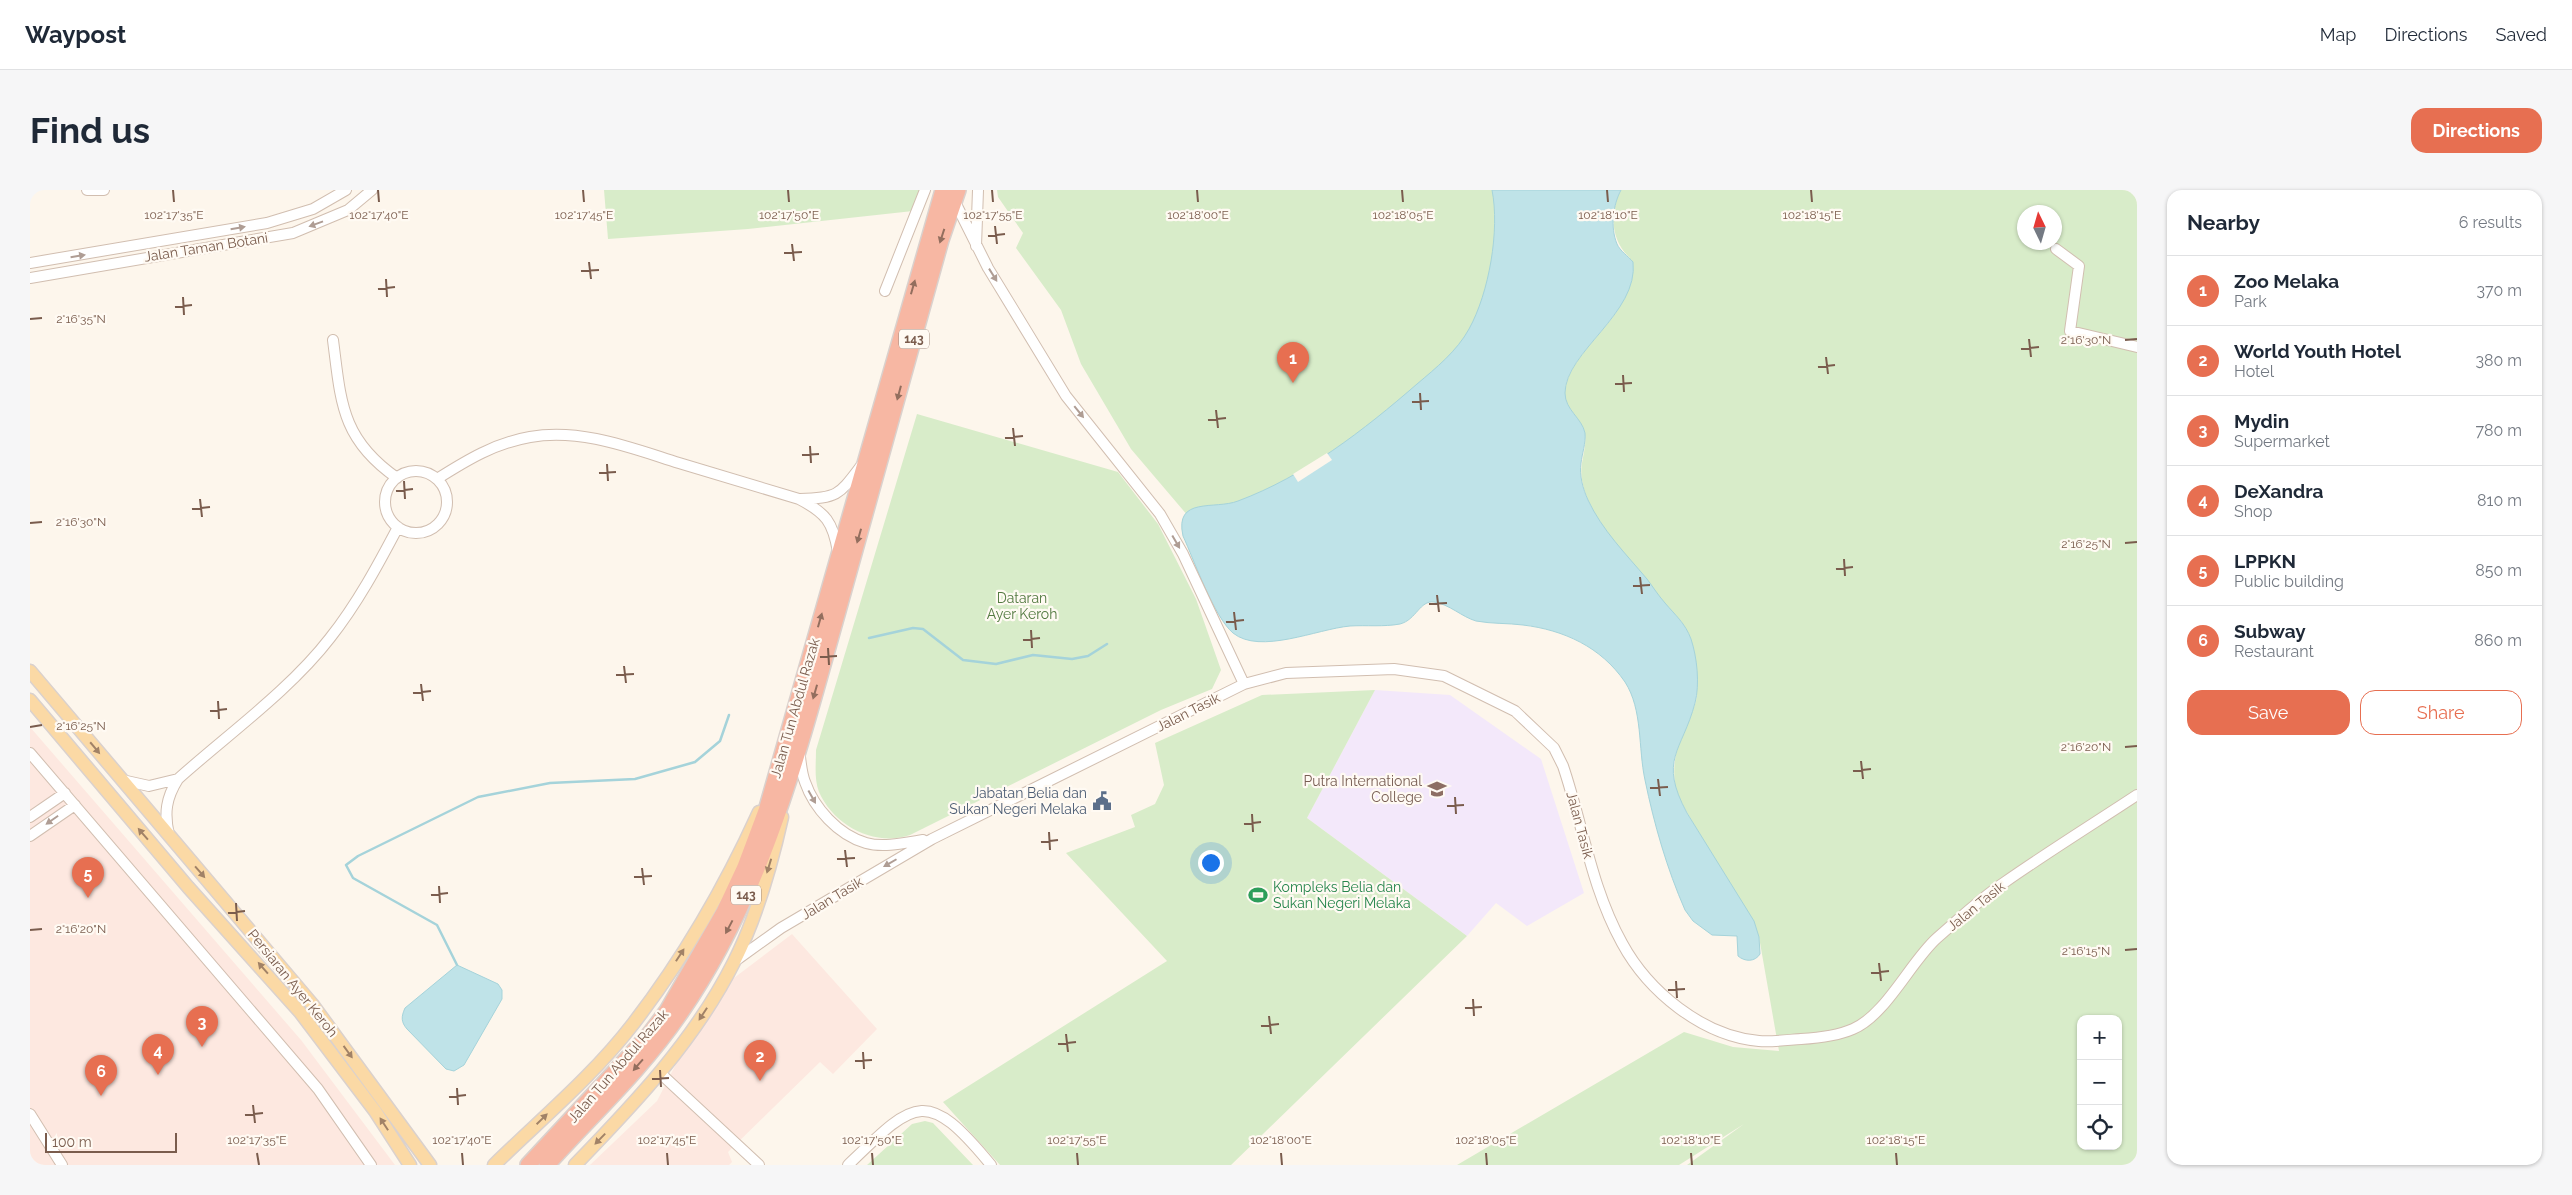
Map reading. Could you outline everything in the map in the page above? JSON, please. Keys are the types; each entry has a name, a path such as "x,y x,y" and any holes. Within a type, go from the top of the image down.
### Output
{"highway":[{"name":"Jalan Tun Abdul Razak","path":"781,785 864,462 952,193"},
{"name":"Jalan Tun Abdul Razak","path":"547,1165 637,1066 679,1016 683,996 736,888 753,846 799,750 941,240 952,193"},
{"name":"Jalan Tun Abdul Razak","path":"528,1165 683,996"}],"main road":[{"name":"Persiaran Ayer Keroh","path":"30,671 312,1004 426,1161"},
{"name":"Persiaran Ayer Keroh","path":"30,700 182,879 300,1012 375,1111 410,1165"},
{"path":"575,1165 660,1073 692,1032 735,961 757,906 772,860 781,785"},
{"path":"494,1165 601,1061 633,1024 716,899 781,785"},
{"path":"510,1165 524,1136"},
{"path":"426,1161 436,1165"}],"street":[{"path":"87,190 101,190"},
{"name":"Jalan Taman Botani","path":"30,263 154,243 285,218 313,209 346,190"},
{"name":"Jalan Taman Botani","path":"30,278 293,233 348,210 372,190"},
{"path":"885,291 925,190"},
{"path":"976,247 978,190"},
{"path":"952,193 976,247 1066,396 1160,514 1183,554 1244,684"},
{"path":"154,243 169,246 180,252"},
{"path":"2057,250 2079,266 2070,331 2137,347"},
{"path":"333,340 342,410 351,429 366,451 396,478"},
{"path":"437,478 480,453 505,443 531,437 571,435 615,443 799,499 817,509 826,517 835,537 839,555"},
{"path":"799,499 821,499 837,494 842,491 864,462"},
{"path":"413,471 430,474 437,478 447,494 448,504 441,522 434,528 416,533 398,527 391,521 385,503 386,494 396,478 413,471"},
{"path":"169,836 166,816 167,802 178,778 293,678 330,639 375,570 398,527"},
{"name":"Jalan Tasik","path":"735,961 781,928 932,839 1244,684 1286,673 1405,670 1454,679 1515,711 1554,748 1563,766 1604,904 1622,944 1636,965 1668,999 1690,1016 1714,1029 1758,1041 1816,1038 1856,1028 1872,1016 1935,940 2003,883 2137,795"},
{"name":"Jalan Tasik","path":"799,750 804,780 811,798 825,815 847,834 866,843 900,844 932,839"},
{"path":"30,753 318,1089 371,1165"},
{"path":"122,780 149,786 178,778"},
{"path":"30,817 65,793"},
{"path":"30,836 75,804"},
{"path":"660,1073 759,1165"},
{"path":"848,1165 888,1126 915,1110 940,1114 950,1121 991,1165"},
{"path":"30,1114 62,1165"}],"shaded area":[{"name":"Putra International College","path":"1375,690 1450,695 1541,759 1584,893 1527,926 1496,903 1467,936 1307,818"},
{"path":"30,727 301,1040 395,1165 30,1165"},
{"path":"792,934 877,1029 833,1074 820,1062 728,1152 732,1162 729,1165 590,1165 657,1101 675,1066 730,981"}],"green space":[{"path":"604,190 922,190 913,211 748,229 608,239"},
{"path":"997,190 1558,190 1488,403 1211,543 1131,449 1081,364 1061,310 1016,248 1023,233 998,197"},
{"path":"1621,190 2137,190 2137,1165 1687,1165 1744,1124 1679,1165 1457,1165 1684,1032 1733,1047 1779,1051 1759,937 1677,795 1675,786 1674,768 1677,751 1697,694 1694,655 1689,634 1683,624 1615,544 1594,512 1586,496 1581,474 1585,446 1584,429 1566,401 1566,384 1571,372 1578,360 1614,316 1623,300 1629,276 1630,258 1619,243 1616,235 1614,226 1615,208"},
{"name":"Dataran Ayer Keroh","path":"917,414 1118,472 1158,524 1196,599 1221,670 1212,689 1161,710 910,835 897,838 883,838 870,836 845,824 826,804 816,782 816,750"},
{"name":"Kompleks Belia dan Sukan Negeri Melaka","path":"1375,690 1307,818 1467,936 1231,1165 1000,1165 943,1102 1167,961 1066,853 1135,827 1131,815 1155,804 1164,785 1155,743 1262,695"},
{"path":"925,1121 933,1123 973,1165 867,1165 912,1124"}],"water":[{"path":"1492,190 1621,190 1614,209 1613,223 1618,247 1633,262 1632,281 1625,298 1614,315 1576,362 1568,378 1565,393 1566,399 1585,433 1581,460 1581,477 1586,496 1600,521 1683,624 1691,639 1697,671 1697,696 1690,720 1675,756 1673,767 1674,780 1678,795 1687,813 1754,921 1759,937 1760,954 1753,960 1738,956 1737,936 1712,935 1693,921 1685,910 1667,862 1653,813 1645,780 1637,717 1631,693 1615,670 1593,650 1580,642 1553,631 1523,625 1476,621 1445,605 1434,602 1425,604 1410,619 1400,624 1350,626 1273,641 1258,642 1244,639 1233,633 1219,614 1205,588 1183,536 1182,523 1185,515 1190,510 1238,501 1287,479 1355,435 1446,359 1469,329 1482,298 1487,280 1494,242 1495,224"},
{"path":"457,965 498,984 502,990 502,999 464,1065 454,1071 446,1069 407,1029 402,1017 405,1008"}],"pier":[{"path":"1327,453 1332,460 1298,482 1293,474"}],"waterway":[{"path":"869,638 913,628 923,629 963,660 996,664 1033,655 1072,659 1088,656 1107,644"},
{"path":"457,965 437,925 353,878 346,865 358,856 478,797 550,783 635,779 695,762 720,741 729,715"}],"place":[{"name":"Zoo Melaka","path":"1293,383"},
{"name":"Putra International College","path":"1437,789"},
{"name":"Jabatan Belia dan Sukan Negeri Melaka","path":"1102,801"},
{"name":"Kompleks Belia dan Sukan Negeri Melaka","path":"1258,895"},
{"name":"LPPKN","path":"88,898"},
{"name":"Mydin","path":"202,1047"},
{"name":"DeXandra","path":"158,1075"},
{"name":"World Youth Hotel","path":"760,1081"},
{"name":"Subway","path":"101,1096"}]}
